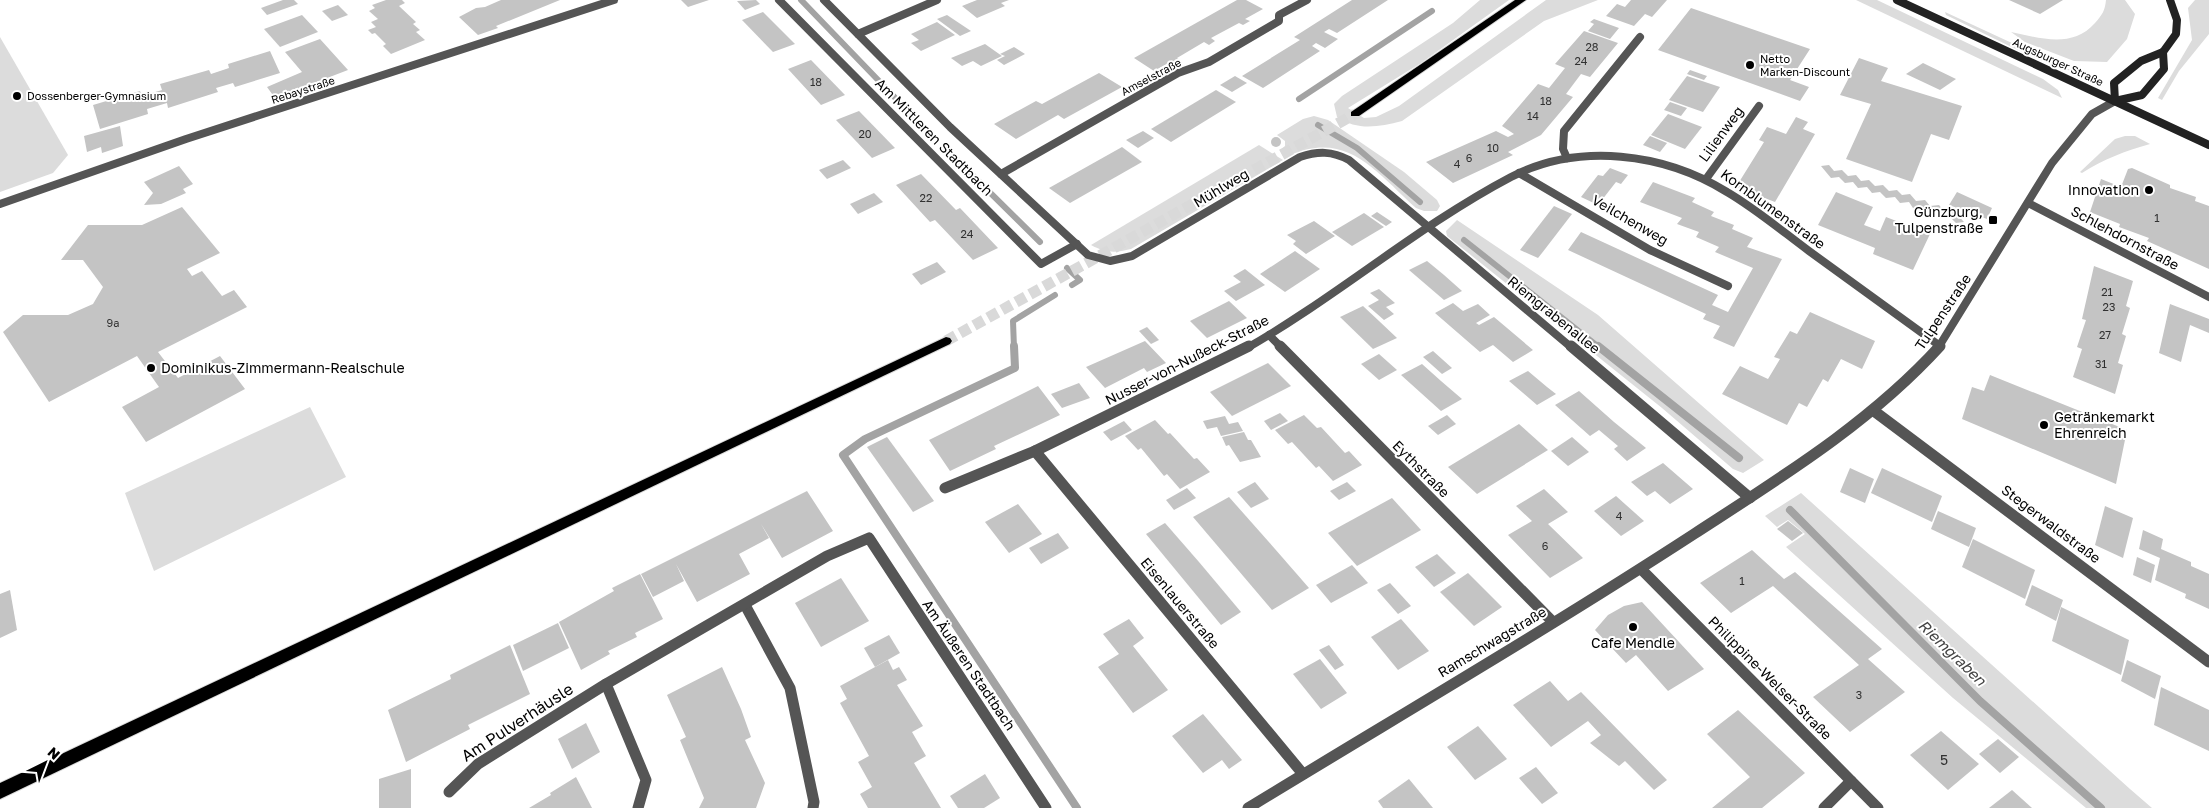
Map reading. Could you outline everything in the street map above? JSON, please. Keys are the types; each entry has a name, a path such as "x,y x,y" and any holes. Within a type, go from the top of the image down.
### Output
{"main road":[{"path":"1355,114 1521,0"},
{"name":"Augsburger Straße","path":"1898,0 2209,145"},
{"path":"2163,52 2164,69 2142,95 2115,100 2114,83 2140,61 2163,52 2176,34 2177,20 2170,0"},
{"path":"0,791 946,341"}],"street":[{"name":"Rebaystraße","path":"0,204 186,139 614,0"},
{"name":"Am Mittleren Stadtbach","path":"779,0 1041,264 1077,244"},
{"name":"Am Mittleren Stadtbach","path":"824,0 1001,174 1088,255 1102,261 1119,262"},
{"path":"858,34 937,0"},
{"name":"Amselstraße","path":"1001,174 1178,73 1209,62 1279,21 1280,15 1307,0"},
{"path":"1566,158 1563,148 1564,131 1640,37"},
{"name":"Tulpenstraße","path":"1750,498 1874,411 1912,377 1940,346 2052,163 2092,114 2115,100"},
{"name":"Lilienweg","path":"1706,179 1759,106"},
{"name":"Mühlweg","path":"1119,262 1300,157 1318,152 1340,155"},
{"name":"Riemgrabenallee","path":"1340,155 1349,160 1426,228 1652,412 1750,498"},
{"name":"Kornblumenstraße","path":"1426,228 1519,173 1539,165 1566,158 1604,155 1629,157 1680,169 1706,179 1728,192 1940,346"},
{"name":"Veilchenweg","path":"1519,173 1650,250 1728,286"},
{"name":"Schlehdornstraße","path":"2028,203 2209,297"},
{"name":"Nusser-von-Nußeck-Straße","path":"945,488 1035,451 1269,335 1426,228"},
{"name":"Eythstraße","path":"1269,335 1553,622"},
{"name":"Stegerwaldstraße","path":"1874,411 2209,662"},
{"name":"Eisenlauerstraße","path":"1035,451 1303,774"},
{"name":"Ramschwagstraße","path":"1248,808 1641,569 1750,498"},
{"name":"Am Pulverhäusle","path":"450,792 478,764 606,684 827,556 869,538"},
{"name":"Am Äußeren Stadtbach","path":"869,538 1046,808"},
{"name":"Philippine-Welser-Straße","path":"1641,569 1878,808"},
{"path":"745,605 790,688 814,802 813,808"},
{"path":"606,684 646,780 638,808"},
{"path":"1824,808 1851,781"}],"shaded area":[{"path":"1480,0 1509,0 1421,63 1348,108 1364,118 1376,117 1399,106 1546,0 1598,0 1544,21 1402,121 1385,125 1360,126 1337,117 1334,104 1342,96 1453,23"},
{"path":"1856,0 1877,0 2043,79 2058,90 2062,98"},
{"path":"2106,0 2125,0 2135,14 2127,39 2107,62 2074,61 2025,42 2011,32 2055,40 2076,36 2086,31 2097,20 2104,10"},
{"path":"2195,0 2209,0 2209,34 2179,71 2162,100 2158,98 2192,40 2188,8"},
{"path":"1945,12 2077,73 2043,61 2010,46 1946,15"},
{"name":"Dossenberger-Gymnasium","path":"0,37 68,155 53,173 0,192"},
{"path":"1314,116 1328,120 1404,172 1437,200 1440,206 1437,211 1424,211 1416,208 1374,169 1345,151 1329,148 1310,149 1290,155 1282,149 1285,146 1285,141 1277,135 1303,119"},
{"path":"2135,136 2150,144 2115,156 2082,173 2080,172 2115,139"},
{"path":"1259,145 1283,160 1131,249 1111,252 1091,245"},
{"path":"1457,220 1598,315 1764,460 1743,473 1733,469 1662,408 1447,236 1446,231"},
{"path":"310,407 346,477 154,571 125,493"},
{"path":"1801,493 2152,808 2086,808 1953,698 1786,547 1805,534 1788,520 1777,527 1765,516"}],"building":[{"path":"283,0 294,0 298,4 267,15 261,8"},
{"path":"386,0 402,0 405,3 399,6 416,22 413,24 420,30 416,32 425,40 391,54 383,46 386,44 375,33 372,34 368,30 376,27 371,22 378,19 369,11 375,8 372,5"},
{"path":"501,0 560,0 478,35 459,17 476,8 485,7"},
{"path":"681,0 709,0 688,7"},
{"path":"756,0 760,4 745,10 737,1"},
{"path":"977,0 1009,0 1001,3 1005,6 977,18 962,6"},
{"path":"1237,0 1246,0 1263,9 1245,19 1250,21 1243,25 1239,23 1211,38 1215,41 1209,45 1204,42 1177,58 1181,61 1174,65 1170,62 1154,71 1134,58"},
{"path":"1352,0 1388,0 1337,33 1329,29 1324,32 1338,39 1325,48 1316,43 1312,46 1320,51 1263,88 1242,76 1300,40 1294,37"},
{"path":"1631,0 1667,0 1652,17 1645,14 1634,26 1606,16 1617,4 1625,7"},
{"path":"2009,0 2063,0 2040,14"},
{"path":"338,5 348,15 332,21 322,11"},
{"name":"Netto Marken-Discount","path":"1691,8 1810,49 1790,80 1809,87 1800,101 1658,50"},
{"path":"763,12 795,44 773,52 742,20"},
{"path":"302,15 318,32 280,47 264,29"},
{"path":"947,15 971,31 960,36 937,19"},
{"path":"1594,19 1619,28 1610,39 1588,31 1594,24 1590,22"},
{"path":"937,22 955,35 921,51 911,43 919,40 911,34"},
{"path":"1584,31 1618,43 1590,77 1581,74 1566,94 1573,97 1541,135 1508,152 1513,155 1453,183 1426,162 1496,131 1508,137 1514,134 1502,126 1538,84 1549,88 1565,68 1555,64"},
{"path":"320,39 348,70 275,98 267,87 302,72 285,52"},
{"path":"985,44 1002,56 981,66 973,61 962,66 951,58"},
{"path":"1014,47 1025,54 1004,65 997,60 1005,56 1000,54"},
{"path":"270,51 280,73 235,87 233,83 216,88 218,92 168,108 167,103 147,109 148,114 100,129 93,105 140,91 142,96 162,90 160,84 209,70 211,74 229,68 228,64"},
{"path":"1859,58 1888,68 1881,81 1962,106 1949,140 1931,134 1912,182 1846,159 1871,104 1840,95"},
{"path":"811,60 845,95 821,105 788,69"},
{"path":"1923,63 1956,79 1940,90 1906,74"},
{"path":"1690,70 1707,76 1704,80 1687,74"},
{"path":"1099,73 1122,87 1064,119 1058,115 1016,139 994,124 1036,101 1042,104"},
{"path":"1235,76 1247,83 1232,92 1220,85"},
{"path":"1687,76 1720,87 1703,112 1669,100"},
{"path":"1216,90 1236,102 1171,142 1151,129"},
{"path":"1670,102 1687,108 1681,116 1664,110"},
{"path":"859,111 895,148 872,158 836,120"},
{"path":"1668,114 1702,127 1685,149 1651,135"},
{"path":"1796,117 1808,122 1803,129 1815,134 1775,202 1736,187 1764,142 1759,140 1767,127 1786,134"},
{"path":"120,126 123,146 102,153 101,147 87,152 84,136"},
{"path":"1143,131 1154,138 1138,148 1126,140"},
{"path":"1650,136 1667,143 1660,152 1643,145"},
{"path":"1276,137 1281,142 1276,147 1271,142"},
{"path":"1122,147 1142,162 1070,203 1049,188"},
{"path":"843,160 851,168 827,179 819,170"},
{"path":"1829,165 1834,171 1842,170 1848,176 1856,175 1861,181 1869,180 1875,186 1883,185 1889,191 1897,190 1902,195 1910,194 1916,201 1925,200 1930,206 1939,205 1944,211 1952,209 1964,222 1956,223 1950,217 1942,218 1936,212 1928,213 1922,207 1913,208 1909,202 1900,203 1895,197 1886,198 1880,192 1872,193 1867,187 1858,188 1853,182 1845,183 1839,177 1831,178 1821,166"},
{"path":"179,166 193,184 183,189 186,193 161,204 144,205 153,193 144,182"},
{"path":"1610,168 1628,175 1621,184 1616,182 1598,205 1581,197 1598,175 1603,176"},
{"path":"2132,168 2170,185 2170,188 2196,197 2195,201 2209,206 2209,269 2147,241 2149,238 2119,227 2120,224 2090,212 2101,179 2121,187 2128,169"},
{"path":"921,174 956,210 960,208 998,248 973,260 935,220 930,222 896,185"},
{"path":"1653,182 1695,198 1692,202 1714,212 1711,216 1734,225 1732,229 1753,238 1747,247 1782,259 1734,347 1713,338 1720,326 1703,319 1706,314 1568,250 1581,232 1718,295 1712,305 1728,312 1753,268 1715,252 1719,247 1696,237 1699,232 1677,224 1682,218 1640,202"},
{"path":"1836,192 1873,207 1864,225 1880,231 1886,217 1930,234 1913,270 1873,254 1875,248 1818,225"},
{"path":"1957,192 1992,208 1987,219 1949,205"},
{"path":"874,193 883,202 858,214 850,204"},
{"path":"1554,206 1572,214 1538,258 1520,250"},
{"path":"182,207 220,253 187,269 192,276 202,271 222,296 234,290 247,307 158,352 178,378 220,356 245,389 146,442 122,407 159,387 137,356 49,402 3,332 23,315 68,315 93,304 103,287 83,260 61,260 88,225 142,225"},
{"path":"1377,212 1392,222 1386,226 1371,216"},
{"path":"1364,213 1384,227 1352,246 1332,232"},
{"path":"1314,221 1335,236 1306,254 1293,244 1296,241 1287,235"},
{"path":"1295,251 1320,269 1285,292 1260,274"},
{"path":"1427,261 1462,291 1444,300 1409,270"},
{"path":"937,262 946,272 921,285 912,274"},
{"path":"2094,266 2133,281 2126,306 2130,308 2122,334 2126,336 2118,363 2123,365 2115,394 2073,377 2082,349 2077,347 2086,320 2082,319"},
{"path":"1245,269 1265,285 1236,301 1224,291 1241,282 1233,276"},
{"path":"1379,289 1395,303 1386,307 1394,314 1384,320 1368,306 1379,300 1370,293"},
{"path":"1229,301 1247,318 1207,338 1190,321"},
{"path":"1453,303 1463,311 1478,304 1490,315 1476,323 1479,325 1494,317 1533,350 1513,362 1493,345 1480,352 1435,313"},
{"path":"2170,304 2209,319 2209,333 2190,325 2181,362 2159,353"},
{"path":"1363,306 1397,338 1373,349 1340,317"},
{"path":"1810,312 1875,341 1862,369 1841,359 1828,382 1823,379 1807,407 1799,403 1787,425 1722,394 1740,366 1768,379 1780,359 1774,357 1790,331 1797,334"},
{"path":"1147,327 1159,340 1151,344 1139,331"},
{"path":"1145,341 1166,363 1147,372 1144,368 1105,388 1086,367"},
{"path":"1433,351 1452,368 1442,374 1423,357"},
{"path":"1379,354 1397,370 1379,380 1361,364"},
{"path":"1268,363 1291,386 1232,416 1210,392"},
{"path":"1422,364 1462,399 1441,411 1401,375"},
{"path":"1528,371 1556,394 1537,405 1509,381"},
{"name":"Getränkemarkt Ehrenreich","path":"1990,375 2127,430 2116,484 1962,419 1972,387 1984,391"},
{"path":"1079,383 1090,398 1062,408 1051,394"},
{"path":"1038,386 1060,415 994,446 996,449 950,471 929,440"},
{"path":"1579,391 1646,448 1627,461 1614,449 1618,446 1599,430 1590,436 1555,405"},
{"path":"1280,413 1288,421 1271,430 1264,421"},
{"path":"1304,415 1317,428 1321,427 1345,453 1349,451 1362,465 1333,481 1319,466 1316,468 1292,442 1288,444 1275,430"},
{"path":"1447,415 1456,424 1438,435 1428,426"},
{"path":"1225,416 1229,424 1238,422 1243,431 1221,436 1217,427 1207,429 1203,421"},
{"path":"1155,420 1194,459 1197,458 1210,472 1180,489 1167,474 1164,476 1141,448 1138,450 1125,436"},
{"path":"1124,421 1132,430 1111,441 1103,432"},
{"path":"1519,424 1548,450 1477,494 1448,467"},
{"path":"1244,432 1261,457 1240,462 1229,445 1226,446 1222,437"},
{"path":"887,437 934,501 913,512 867,447"},
{"path":"1572,437 1589,452 1568,466 1551,451"},
{"path":"1663,463 1693,489 1670,504 1655,491 1647,496 1631,482"},
{"path":"1850,468 1874,479 1865,503 1840,492"},
{"path":"1882,468 1942,496 1932,522 1871,493"},
{"path":"1255,482 1269,499 1251,508 1237,492"},
{"path":"1347,482 1356,491 1339,500 1330,491"},
{"path":"1187,488 1196,498 1174,510 1166,500"},
{"path":"1544,489 1568,512 1548,524 1583,558 1550,578 1508,535 1532,521 1516,506"},
{"path":"807,491 833,531 782,558 761,524 769,538 739,554 750,574 697,602 676,564 684,581 653,597 641,574"},
{"path":"1616,496 1644,521 1621,536 1594,511"},
{"path":"1229,497 1309,588 1272,610 1193,517"},
{"path":"1392,498 1421,530 1357,566 1328,533"},
{"path":"1018,504 1042,534 1009,553 985,522"},
{"path":"2105,506 2133,518 2123,558 2095,545"},
{"path":"1938,511 1976,528 1969,547 1931,529"},
{"path":"1788,521 1803,533 1792,541 1777,529"},
{"path":"1165,523 1241,612 1221,625 1146,534"},
{"path":"2143,530 2163,539 2161,549 2191,562 2191,566 2209,574 2209,609 2185,598 2186,594 2155,580 2160,558 2139,549"},
{"path":"1058,533 1069,548 1041,564 1029,548"},
{"path":"1973,539 2035,570 2025,599 1962,567"},
{"path":"1752,550 1784,579 1795,572 1882,649 1868,659 1905,692 1850,732 1813,697 1859,665 1773,586 1731,613 1700,583"},
{"path":"1437,554 1456,573 1434,587 1415,567"},
{"path":"2137,557 2155,565 2151,583 2133,575"},
{"path":"1352,565 1368,583 1331,603 1316,585"},
{"path":"1468,573 1502,607 1474,626 1440,592"},
{"path":"640,574 663,619 635,633 637,637 608,651 610,654 581,670 559,622 614,591 612,588"},
{"path":"841,578 869,621 821,647 795,603"},
{"path":"1390,583 1411,606 1398,614 1377,590"},
{"path":"2032,585 2063,600 2056,621 2025,605"},
{"path":"10,590 17,630 0,638 0,594"},
{"path":"1642,602 1704,669 1668,691 1636,655 1626,663 1595,630 1608,615 1624,606"},
{"path":"2061,607 2129,640 2121,675 2052,641"},
{"path":"1129,619 1144,638 1133,646 1168,690 1133,713 1098,667 1119,654 1103,634"},
{"path":"1401,619 1429,651 1398,670 1371,637"},
{"path":"558,623 569,648 523,671 513,645"},
{"path":"889,635 900,653 875,667 864,648"},
{"path":"510,645 530,694 468,725 470,729 406,762 388,710 451,679 450,675"},
{"path":"1329,645 1344,665 1335,670 1319,650"},
{"path":"1320,659 1347,693 1321,709 1293,674"},
{"path":"888,660 893,670 899,667 907,680 897,685 923,726 912,732 926,756 914,763 941,808 868,808 860,794 872,787 858,762 869,756 840,703 847,699 840,686"},
{"path":"2127,660 2161,676 2155,699 2121,681"},
{"path":"722,667 751,737 745,740 765,783 756,808 699,808 704,798 680,740 686,737 667,695"},
{"path":"1550,681 1568,701 1581,692 1667,780 1654,790 1625,761 1619,766 1590,743 1601,735 1588,721 1551,747 1513,705"},
{"path":"2161,687 2209,710 2209,751 2154,725"},
{"path":"1738,710 1805,773 1762,808 1712,808 1750,777 1707,734"},
{"path":"1203,714 1242,760 1229,769 1222,760 1203,773 1172,736"},
{"path":"586,723 600,752 572,769 558,739"},
{"path":"1478,726 1507,759 1475,780 1447,747"},
{"path":"1941,731 1979,764 1948,790 1910,755"},
{"path":"1998,739 2019,757 2000,773 1979,754"},
{"path":"1536,767 1558,793 1542,804 1519,778"},
{"path":"411,769 411,808 379,808 379,779"},
{"path":"985,774 1000,798 984,808 958,808 950,796"},
{"path":"576,777 592,808 529,808 551,795 550,793"},
{"path":"1409,779 1433,808 1383,808 1378,801"},
{"path":"2012,790 2032,808 1989,808"}],"waterway":[{"path":"801,0 931,135"},
{"path":"1299,99 1432,11"},
{"path":"1318,125 1357,148 1420,202"},
{"path":"954,157 1040,242"},
{"path":"1464,240 1600,348"},
{"path":"1067,268 1080,280 1072,285"},
{"path":"1014,348 1013,321 1055,295"},
{"path":"1014,346 1015,368 865,439 843,455 1077,808"},
{"path":"1598,346 1739,458"},
{"name":"Riemgraben","path":"1790,510 1980,701 2101,808"}],"tunnel":[{"path":"946,341 1355,114"}],"place":[{"name":"Netto Marken-Discount","path":"1750,65"},
{"name":"Dossenberger-Gymnasium","path":"17,96"},
{"name":"Innovation","path":"2149,190"},
{"name":"Günzburg, Tulpenstraße","path":"1993,220"},
{"name":"Dominikus-Zimmermann-Realschule","path":"151,368"},
{"name":"Getränkemarkt Ehrenreich","path":"2044,425"},
{"name":"Cafe Mendle","path":"1633,627"}]}
